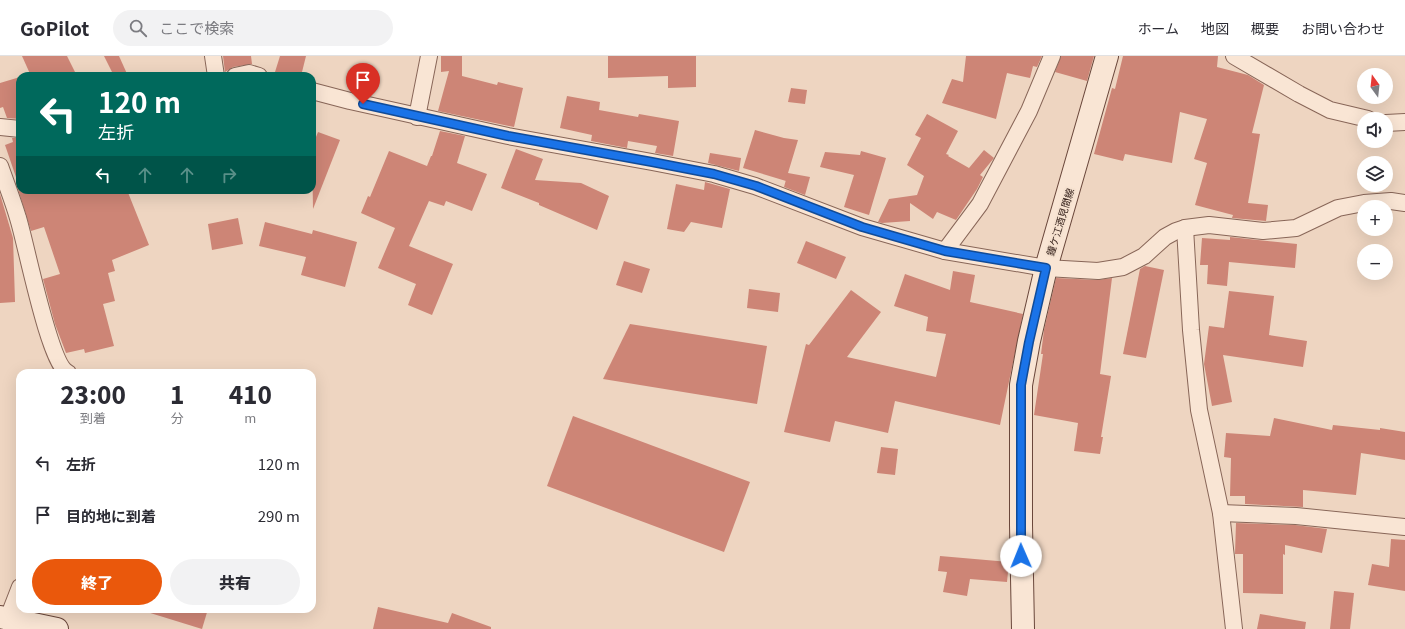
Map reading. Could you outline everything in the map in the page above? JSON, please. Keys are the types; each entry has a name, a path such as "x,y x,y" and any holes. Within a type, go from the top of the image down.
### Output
{"main road":[{"name":"鐘ケ江酒見間線","path":"1023,629 1021,385 1046,268 1107,56"},
{"path":"4,618 57,629"}],"street":[{"path":"213,56 215,72"},
{"path":"417,117 429,56"},
{"path":"945,251 980,204 1029,111 1052,56"},
{"path":"1234,56 1330,110 1357,116"},
{"path":"316,92 417,117 508,136 714,174 756,186 862,227 945,251 1046,268 1098,271 1123,268 1144,256 1165,237 1185,228 1209,225 1263,231 1296,228 1338,208 1364,203 1391,201 1405,203"},
{"path":"1393,123 1405,122"},
{"path":"0,130 16,129"},
{"path":"0,166 18,218 32,280 57,359 63,369"},
{"path":"1185,228 1191,330 1199,410 1221,514 1234,629"},
{"path":"1221,514 1296,516 1405,527"},
{"path":"4,618 16,595"}],"building":[{"path":"22,56 67,56 75,72 29,72"},
{"path":"104,56 119,56 126,72 112,72"},
{"path":"223,56 251,56 252,64 233,67 225,72"},
{"path":"280,56 306,56 302,72 275,72"},
{"path":"441,56 462,56 462,76 497,85 498,82 523,88 514,127 438,111 449,71 441,72"},
{"path":"608,56 696,56 696,87 668,88 668,76 608,78"},
{"path":"966,56 1042,56 1037,67 1033,66 1030,78 1007,73 996,119 942,103 952,79 963,82"},
{"path":"1061,56 1094,56 1087,81 1055,72"},
{"path":"1123,56 1218,56 1217,67 1248,75 1264,85 1252,133 1260,134 1248,203 1268,205 1266,221 1232,218 1233,215 1195,205 1207,163 1194,159 1207,119 1180,112 1172,163 1125,154 1123,161 1094,154 1112,88 1115,89"},
{"path":"16,78 16,119 7,118 3,107 0,108 0,83"},
{"path":"791,88 807,90 805,104 788,102"},
{"path":"567,96 600,102 599,110 638,117 639,114 679,121 673,156 655,153 657,146 628,141 627,148 591,141 592,135 560,128"},
{"path":"927,114 958,131 946,154 949,155 948,156 969,168 984,150 994,158 980,175 983,177 977,189 956,220 937,212 933,219 910,203 910,221 878,222 889,199 917,195 924,176 907,165 921,138 915,135"},
{"path":"755,130 784,138 798,140 788,173 810,177 805,195 784,187 786,181 743,168"},
{"path":"440,131 465,136 457,163 487,174 472,211 446,201 444,206 429,201 409,246 453,264 432,315 408,305 416,284 378,268 395,228 361,213 368,196 370,197 389,151 427,166 432,156"},
{"path":"318,132 340,140 313,209 313,194 316,194 316,137"},
{"path":"12,138 16,138 16,177 5,145 13,142"},
{"path":"516,149 543,159 535,180 581,183 609,196 597,230 539,205 539,203 501,188"},
{"path":"861,151 886,158 869,215 844,207 854,175 820,167 825,152 860,155"},
{"path":"710,153 741,158 739,171 708,163"},
{"path":"705,182 730,189 722,228 691,222 684,232 667,229 676,184 704,190"},
{"path":"0,194 13,238 15,302 0,303"},
{"path":"20,194 129,194 149,245 112,260 115,271 108,273 115,301 103,304 114,346 85,353 84,349 66,353 55,324 43,279 60,274 44,227 31,231"},
{"path":"238,218 243,244 212,250 208,224"},
{"path":"265,222 312,234 313,230 357,242 345,287 301,275 306,257 259,246"},
{"path":"1230,237 1297,244 1295,268 1229,262 1227,286 1207,284 1208,265 1200,265 1202,238 1230,240"},
{"path":"806,241 846,257 836,279 797,263"},
{"path":"624,261 650,269 642,293 616,285"},
{"path":"1145,266 1164,270 1146,358 1123,354 1140,269"},
{"path":"953,271 975,275 970,302 1023,314 1000,425 895,401 888,433 835,421 830,442 784,432 806,344 809,345 851,290 881,312 847,357 936,377 946,334 926,331 928,317 894,306 905,274 950,290"},
{"path":"1056,278 1097,280 1112,278 1100,374 1111,376 1101,437 1103,437 1100,454 1074,451 1078,423 1034,415 1043,354 1041,354 1044,330"},
{"path":"749,289 780,293 778,312 747,308"},
{"path":"1229,291 1274,296 1269,335 1307,341 1303,367 1223,355 1232,402 1212,406 1204,364 1209,326 1224,328"},
{"path":"630,324 767,346 757,404 603,379"},
{"path":"573,416 750,482 724,552 547,486"},
{"path":"1274,418 1332,430 1333,425 1380,430 1380,428 1405,432 1405,460 1361,453 1356,495 1303,490 1303,507 1245,504 1245,496 1230,496 1231,458 1224,457 1226,433 1270,436"},
{"path":"881,447 898,449 895,475 877,473"},
{"path":"1236,523 1295,525 1327,529 1322,553 1285,545 1285,555 1283,554 1283,594 1243,593 1243,554 1235,554"},
{"path":"1391,539 1405,540 1405,591 1368,585 1372,564 1389,567"},
{"path":"940,556 1009,562 1007,582 970,579 967,596 943,592 947,572 938,571"},
{"path":"1334,591 1354,593 1350,629 1330,629"},
{"path":"378,607 448,623 452,613 491,627 491,629 373,629"},
{"path":"150,613 207,613 202,629"},
{"path":"1260,614 1306,622 1305,629 1257,629"}],"route":[{"path":"363,104 508,136 714,174 756,186 862,227 945,251 1046,268 1021,385 1021,556"}]}
